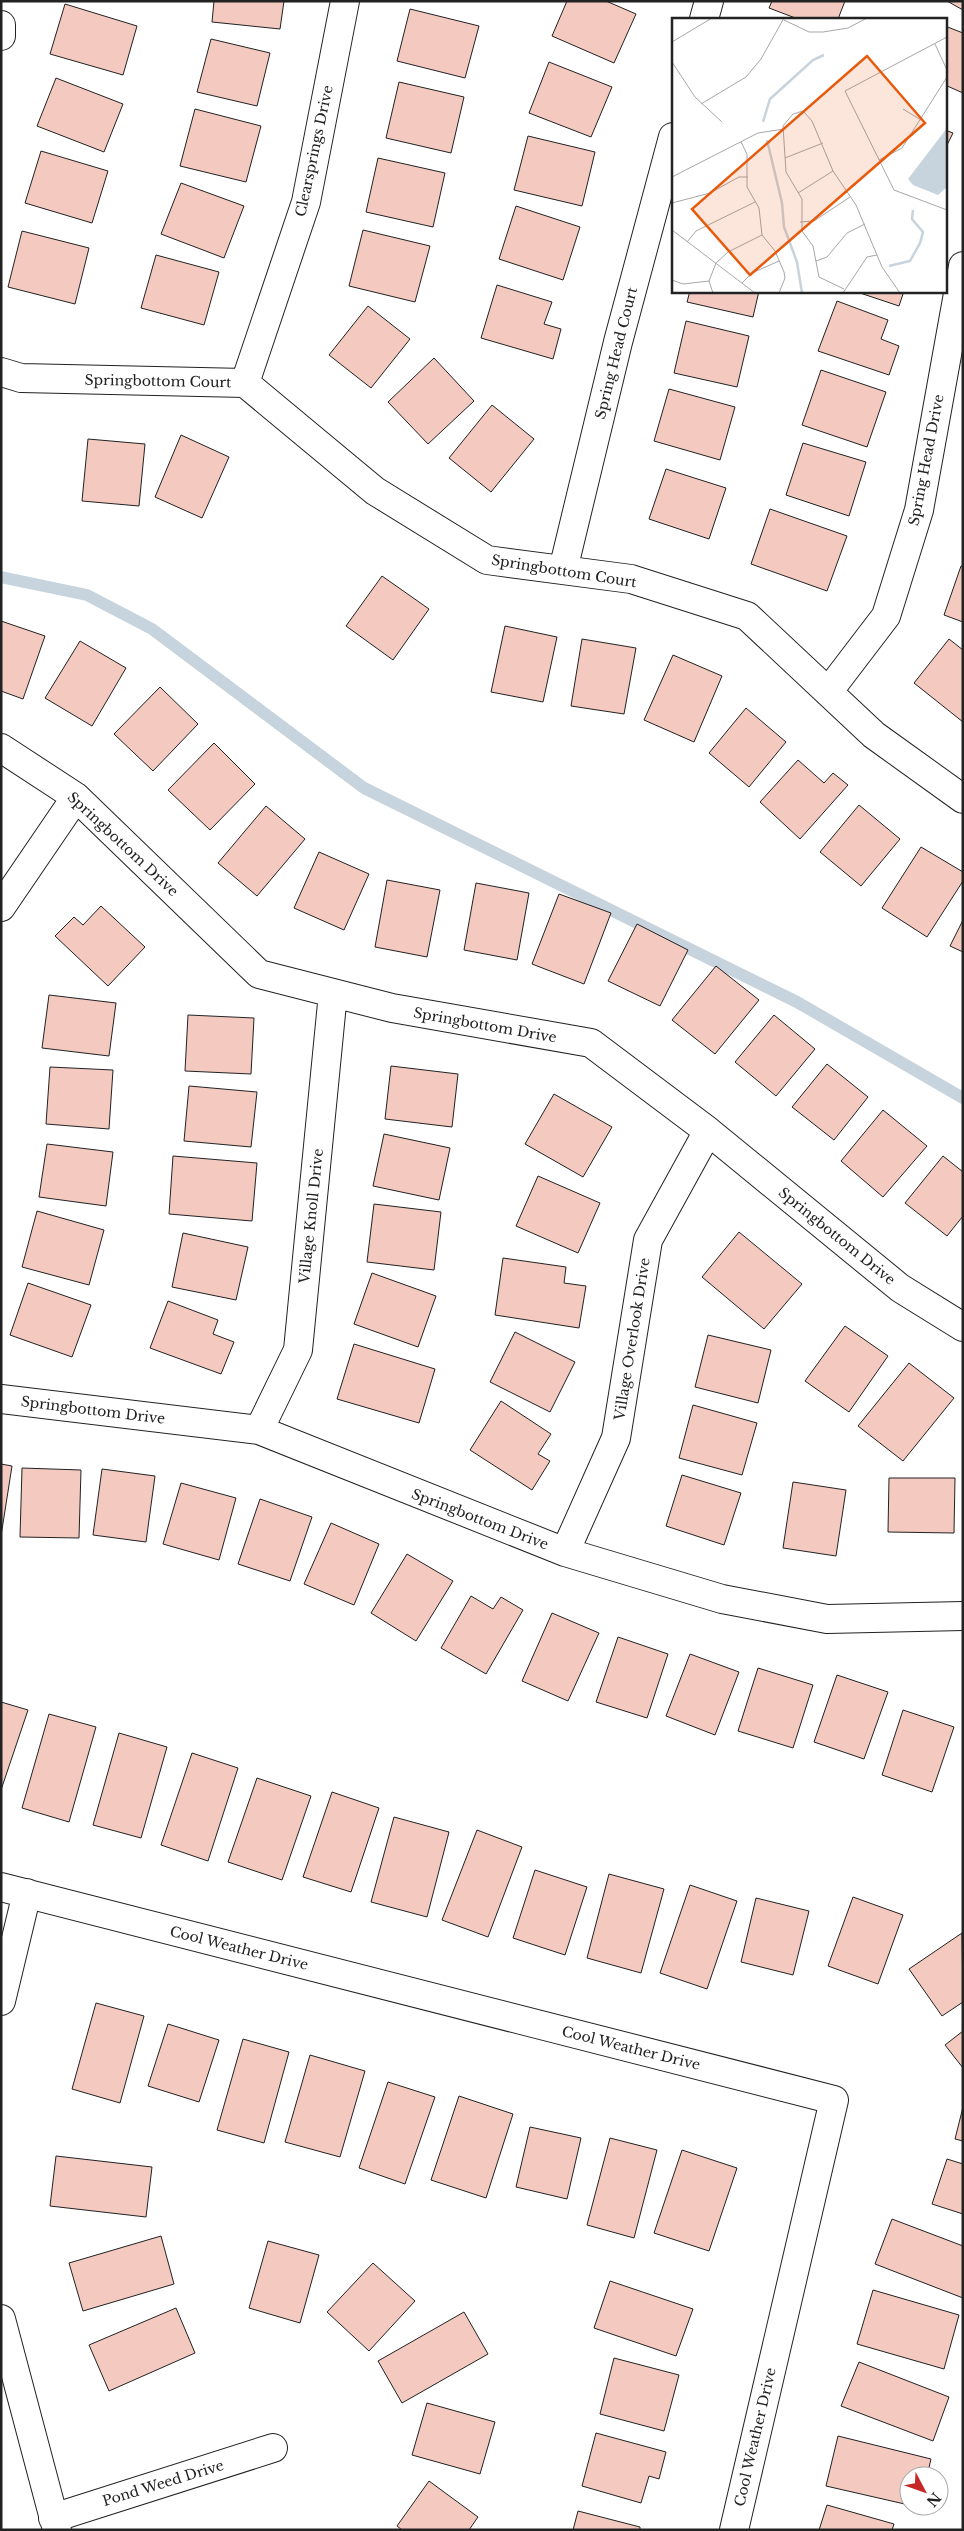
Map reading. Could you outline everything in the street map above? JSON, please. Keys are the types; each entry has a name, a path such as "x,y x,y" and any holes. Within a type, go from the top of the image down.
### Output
{"street":[{"name":"Clearsprings Drive","path":"245,383 306,202 346,1"},
{"path":"704,18 709,1"},
{"path":"1,24 1,36"},
{"name":"Spring Head Court","path":"563,570 618,342 672,141"},
{"name":"Spring Head Drive","path":"828,692 886,616 919,510 963,266"},
{"name":"Springbottom Court","path":"1,372 21,378 245,383 375,492 487,560 631,579 747,616 874,735 963,799"},
{"name":"Springbottom Drive","path":"1,748 76,798 259,974 392,1008 591,1043 708,1131 900,1288 961,1324"},
{"path":"1,907 76,798"},
{"name":"Village Knoll Drive","path":"259,1430 298,1350 333,993"},
{"name":"Village Overlook Drive","path":"565,1552 616,1438 648,1240 708,1131"},
{"name":"Springbottom Drive","path":"1,1399 259,1430 565,1552 722,1600 827,1619 963,1616"},
{"path":"1,2001 14,1890"},
{"name":"Cool Weather Drive","path":"14,1890 834,2100 734,2530"},
{"name":"Pond Weed Drive","path":"1,2318 55,2524 273,2448"}],"building":[{"path":"214,1 284,1 280,29 212,22"},
{"path":"567,1 606,1 636,14 614,63 552,36"},
{"path":"772,1 845,1 838,18 795,18 769,8"},
{"path":"947,1 963,1 963,10"},
{"path":"65,4 137,26 123,75 50,54"},
{"path":"410,9 479,26 465,78 397,61"},
{"path":"946,26 963,33 963,93 946,85"},
{"path":"211,39 270,53 257,106 197,92"},
{"path":"549,62 612,87 591,137 529,113"},
{"path":"56,78 123,104 104,152 37,126"},
{"path":"399,82 464,97 451,153 386,138"},
{"path":"195,109 261,126 246,182 180,166"},
{"path":"946,130 953,133 946,147"},
{"path":"528,136 595,152 582,206 514,190"},
{"path":"41,151 108,171 92,223 25,203"},
{"path":"378,158 445,173 433,227 366,212"},
{"path":"181,183 244,206 224,258 161,234"},
{"path":"516,206 580,227 563,280 499,259"},
{"path":"363,230 430,246 415,302 349,286"},
{"path":"22,231 89,248 75,304 8,287"},
{"path":"156,255 219,272 204,325 141,308"},
{"path":"497,285 552,302 544,324 561,329 553,359 481,338"},
{"path":"690,292 759,292 753,317 687,302"},
{"path":"857,292 904,292 899,306"},
{"path":"837,301 888,320 881,339 899,346 889,375 818,351"},
{"path":"368,306 410,339 371,388 329,355"},
{"path":"686,321 749,336 737,387 674,373"},
{"path":"434,358 474,401 428,444 388,402"},
{"path":"821,370 886,392 867,447 802,425"},
{"path":"669,389 735,407 720,460 654,441"},
{"path":"492,405 534,439 491,492 449,458"},
{"path":"181,435 229,457 202,518 155,497"},
{"path":"88,439 145,444 139,506 82,501"},
{"path":"803,443 866,462 849,516 786,495"},
{"path":"666,469 726,488 709,539 649,519"},
{"path":"770,509 847,536 827,591 751,564"},
{"path":"961,566 963,566 963,622 944,615"},
{"path":"382,576 429,609 393,660 346,626"},
{"path":"1,621 45,636 23,699 1,691"},
{"path":"505,626 557,637 543,702 491,692"},
{"path":"582,639 636,648 624,714 571,706"},
{"path":"949,639 963,650 963,722 914,683"},
{"path":"80,641 126,668 92,726 45,698"},
{"path":"673,655 722,676 694,742 644,720"},
{"path":"160,687 198,724 153,771 114,734"},
{"path":"746,708 786,742 749,787 709,753"},
{"path":"214,743 255,784 210,830 168,790"},
{"path":"798,760 824,783 833,773 848,785 800,839 760,802"},
{"path":"859,805 900,839 861,886 820,852"},
{"path":"266,806 305,839 257,896 218,863"},
{"path":"921,847 963,872 963,881 927,937 882,908"},
{"path":"319,852 369,874 344,930 294,908"},
{"path":"387,880 440,890 427,957 375,947"},
{"path":"476,883 529,893 517,960 464,950"},
{"path":"559,894 611,913 584,984 532,964"},
{"path":"101,906 145,947 108,986 55,936 74,917 83,925"},
{"path":"963,920 963,952 950,946"},
{"path":"637,924 688,950 660,1006 608,981"},
{"path":"716,966 759,1000 715,1054 672,1020"},
{"path":"49,995 116,1003 109,1056 42,1048"},
{"path":"188,1015 254,1018 251,1074 185,1071"},
{"path":"774,1015 815,1049 776,1096 735,1062"},
{"path":"827,1064 868,1097 834,1140 792,1107"},
{"path":"391,1066 458,1074 452,1127 385,1119"},
{"path":"50,1067 113,1070 109,1129 46,1124"},
{"path":"189,1086 257,1092 251,1147 184,1141"},
{"path":"554,1094 612,1127 583,1177 525,1144"},
{"path":"883,1110 927,1146 883,1197 841,1161"},
{"path":"384,1134 450,1148 439,1200 373,1186"},
{"path":"47,1144 113,1152 106,1206 39,1197"},
{"path":"173,1156 257,1163 252,1221 169,1214"},
{"path":"943,1156 963,1172 963,1216 947,1236 905,1203"},
{"path":"538,1176 600,1203 578,1253 516,1226"},
{"path":"374,1204 441,1212 434,1270 367,1262"},
{"path":"37,1211 104,1230 89,1285 22,1267"},
{"path":"739,1232 802,1284 764,1329 702,1277"},
{"path":"183,1233 248,1247 236,1300 172,1287"},
{"path":"503,1258 566,1267 564,1283 586,1286 579,1328 495,1315"},
{"path":"372,1273 436,1296 418,1347 354,1324"},
{"path":"28,1283 91,1305 72,1357 10,1335"},
{"path":"168,1301 218,1320 213,1334 234,1342 221,1374 150,1348"},
{"path":"845,1326 888,1356 849,1412 805,1381"},
{"path":"515,1332 575,1362 550,1412 490,1382"},
{"path":"708,1335 771,1350 758,1403 695,1387"},
{"path":"354,1344 435,1369 419,1423 337,1399"},
{"path":"909,1363 954,1398 903,1461 858,1426"},
{"path":"501,1401 551,1434 538,1454 550,1461 532,1490 470,1450"},
{"path":"693,1405 757,1423 742,1475 679,1458"},
{"path":"1,1464 12,1466 1,1536"},
{"path":"22,1468 81,1470 79,1538 20,1537"},
{"path":"102,1469 155,1476 146,1542 93,1535"},
{"path":"682,1475 741,1493 724,1545 666,1526"},
{"path":"889,1478 955,1478 954,1533 888,1532"},
{"path":"793,1482 846,1490 836,1556 783,1548"},
{"path":"181,1483 236,1498 219,1560 163,1544"},
{"path":"260,1499 312,1517 290,1581 238,1564"},
{"path":"331,1523 379,1544 354,1605 304,1584"},
{"path":"407,1554 453,1581 416,1641 371,1613"},
{"path":"471,1596 493,1609 501,1597 523,1610 486,1674 441,1648"},
{"path":"552,1613 599,1633 568,1701 522,1681"},
{"path":"618,1637 668,1654 647,1718 596,1702"},
{"path":"690,1654 739,1672 715,1735 666,1716"},
{"path":"758,1668 813,1685 793,1748 738,1731"},
{"path":"837,1675 888,1692 864,1759 814,1742"},
{"path":"1,1702 28,1710 1,1790"},
{"path":"903,1710 954,1727 932,1792 882,1775"},
{"path":"49,1714 96,1727 69,1822 22,1808"},
{"path":"119,1733 167,1747 141,1838 93,1825"},
{"path":"192,1753 238,1768 208,1861 161,1845"},
{"path":"257,1778 311,1796 282,1880 228,1862"},
{"path":"332,1792 379,1808 351,1892 303,1877"},
{"path":"394,1817 449,1832 427,1917 371,1902"},
{"path":"477,1830 522,1847 488,1937 442,1920"},
{"path":"535,1870 587,1887 565,1955 513,1938"},
{"path":"609,1874 664,1889 641,1973 587,1958"},
{"path":"690,1885 737,1901 707,1989 660,1973"},
{"path":"853,1897 903,1915 878,1984 828,1966"},
{"path":"756,1898 809,1911 793,1975 741,1962"},
{"path":"962,1933 963,2002 942,2016 909,1969"},
{"path":"96,2003 144,2016 120,2103 72,2089"},
{"path":"168,2024 219,2040 199,2102 148,2086"},
{"path":"963,2031 963,2068 945,2045"},
{"path":"243,2039 289,2052 264,2143 217,2130"},
{"path":"310,2055 365,2071 340,2157 285,2142"},
{"path":"388,2082 435,2097 405,2184 359,2168"},
{"path":"459,2096 513,2114 486,2198 431,2180"},
{"path":"963,2107 963,2141 955,2139"},
{"path":"530,2127 581,2138 567,2199 516,2187"},
{"path":"610,2138 657,2150 634,2238 587,2225"},
{"path":"682,2150 737,2168 709,2251 654,2233"},
{"path":"56,2156 152,2167 146,2217 50,2206"},
{"path":"947,2159 963,2164 963,2214 932,2204"},
{"path":"892,2219 963,2246 963,2298 875,2264"},
{"path":"161,2236 174,2284 83,2311 69,2263"},
{"path":"268,2241 319,2255 300,2323 249,2308"},
{"path":"373,2263 415,2301 369,2351 327,2312"},
{"path":"610,2281 693,2309 676,2356 594,2328"},
{"path":"873,2290 959,2315 944,2369 857,2344"},
{"path":"176,2308 195,2353 109,2391 89,2345"},
{"path":"464,2312 488,2354 402,2403 378,2361"},
{"path":"614,2358 679,2375 664,2431 600,2414"},
{"path":"859,2362 949,2397 933,2441 841,2406"},
{"path":"427,2403 495,2422 480,2474 412,2455"},
{"path":"596,2433 666,2452 659,2479 649,2476 641,2503 582,2486"},
{"path":"838,2436 931,2459 929,2466 899,2466 899,2503 826,2486"},
{"path":"429,2481 478,2517 469,2530 402,2530 397,2526"},
{"path":"827,2505 894,2524 892,2530 819,2530"},
{"path":"578,2511 640,2527 640,2530 573,2530"}],"waterway":[{"path":"1,577 87,595 152,629 364,788 797,1002 963,1098"}]}
